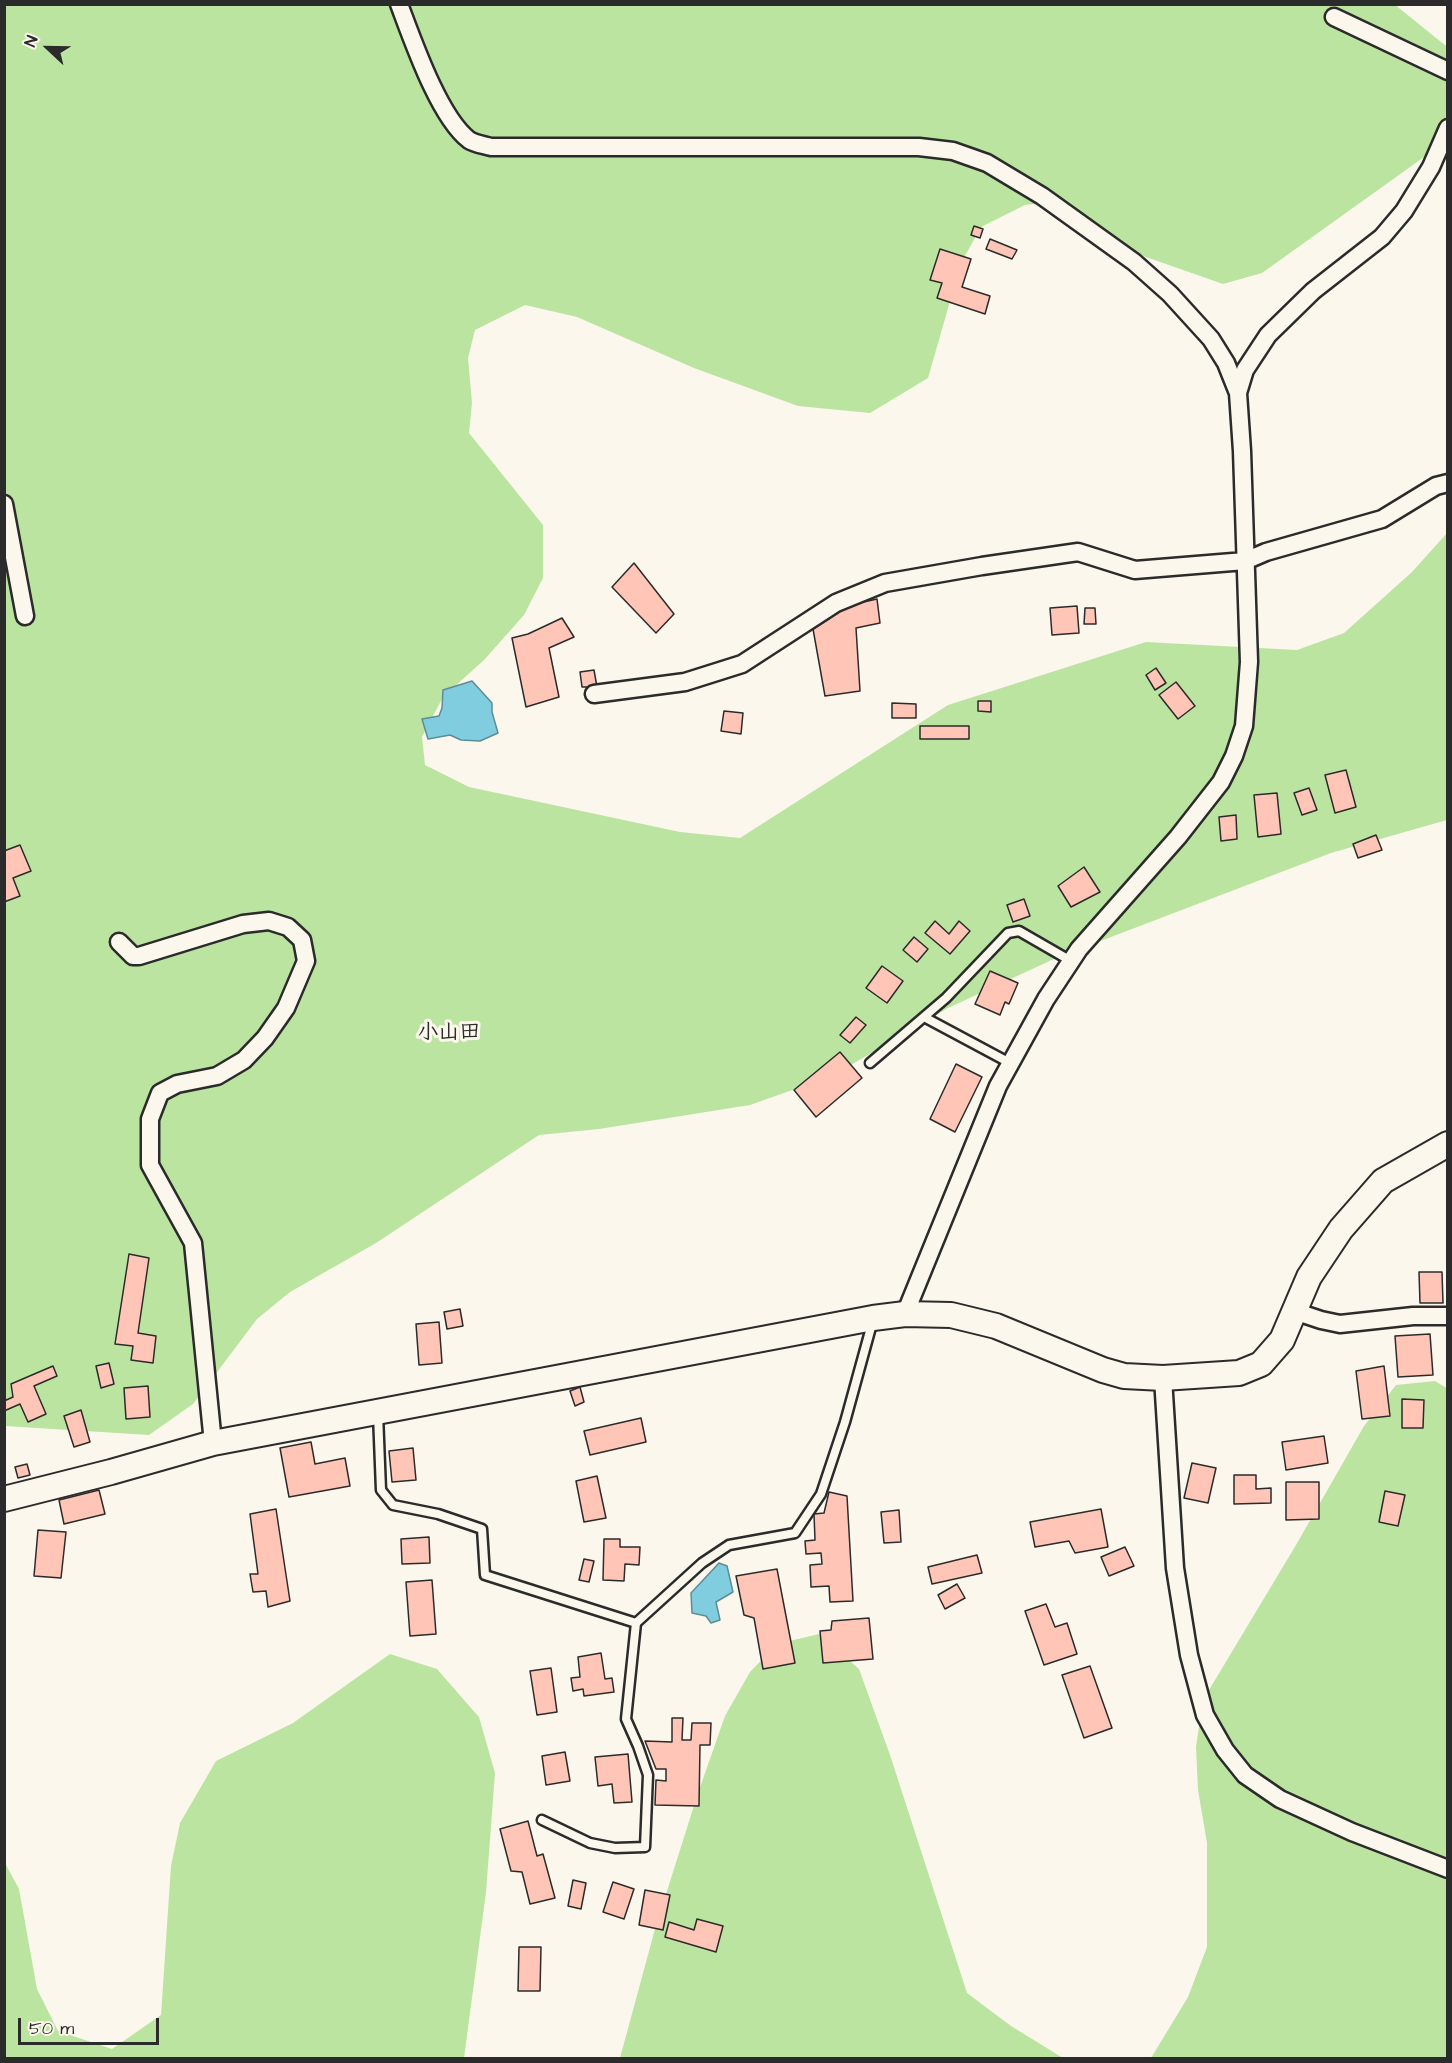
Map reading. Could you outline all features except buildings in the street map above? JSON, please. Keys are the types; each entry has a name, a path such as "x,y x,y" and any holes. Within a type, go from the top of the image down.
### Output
{"street":[{"path":"399,4 426,72 451,120 471,142 491,147 919,147 953,151 987,164 1042,196 1134,262 1170,294 1211,339 1226,363 1238,393 1249,662 1244,726 1234,756 1221,782 1178,837 1079,949 1046,999 998,1086 905,1314"},
{"path":"1334,17 1448,71"},
{"path":"1238,393 1245,370 1268,335 1313,291 1382,237 1404,211 1431,167 1448,128"},
{"path":"594,694 685,682 742,664 836,603 885,583 1078,552 1135,570 1245,561 1266,552 1382,519 1436,486 1448,483"},
{"path":"4,504 25,616"},
{"path":"119,942 133,956 139,956 243,924 269,921 288,927 302,940 306,961 286,1008 265,1038 244,1060 217,1076 177,1084 160,1093 150,1119 150,1165 193,1243 213,1443"},
{"path":"4,1499 213,1443 873,1318 905,1314 951,1315 996,1326 1103,1370 1124,1376 1163,1378 1239,1373 1261,1364 1282,1340 1309,1277 1341,1229 1383,1181 1448,1144"},
{"path":"1294,1311 1340,1324 1413,1316 1448,1316"},
{"path":"1163,1378 1175,1568 1189,1655 1205,1715 1225,1750 1245,1775 1280,1799 1352,1832 1448,1869"}],"lane":[{"path":"870,1063 946,998 1008,933 1019,931 1071,961"},
{"path":"924,1017 1010,1063"},
{"path":"542,1820 590,1843 615,1848 645,1847 648,1775 626,1719 636,1623 702,1563 729,1545 795,1533 821,1494 851,1399 873,1318"},
{"path":"378,1412 381,1490 393,1505 438,1515 482,1529 485,1575 636,1623"}],"green space":[{"path":"1394,4 1446,46 1448,52 1447,121 1424,157 1262,273 1223,284 1126,250 1052,202 1025,205 981,227 961,263 928,378 870,413 798,406 694,368 577,317 525,305 475,330 468,358 472,403 469,433 543,525 543,578 524,615 484,660 443,697 422,737 425,765 469,787 680,832 740,838 948,705 1146,642 1297,650 1344,633 1412,572 1447,533 1447,820 1331,853 1056,958 948,1008 832,1076 750,1105 599,1129 539,1135 376,1243 290,1292 257,1319 193,1404 149,1435 5,1426 5,5"},
{"path":"1435,1381 1448,1389 1447,2058 1151,2058 1188,1997 1207,1947 1207,1843 1198,1790 1196,1747 1203,1700 1364,1426 1396,1385"},
{"path":"819,1634 859,1669 890,1755 967,1993 1011,2026 1063,2058 620,2058 655,1929 725,1716 750,1672 777,1644"},
{"path":"390,1654 437,1669 479,1717 495,1773 486,1892 464,2058 5,2058 5,1863 19,1889 37,1989 58,2031 112,2049 161,2015 171,1866 180,1823 216,1761 293,1723"}],"water":[{"path":"472,681 492,703 498,733 480,741 461,740 450,735 428,739 422,719 439,716 443,690"},
{"path":"719,1563 727,1566 733,1592 716,1602 720,1620 711,1623 706,1616 692,1613 691,1593"}],"district":[{"name":"小山田","path":"449,1034"}]}
